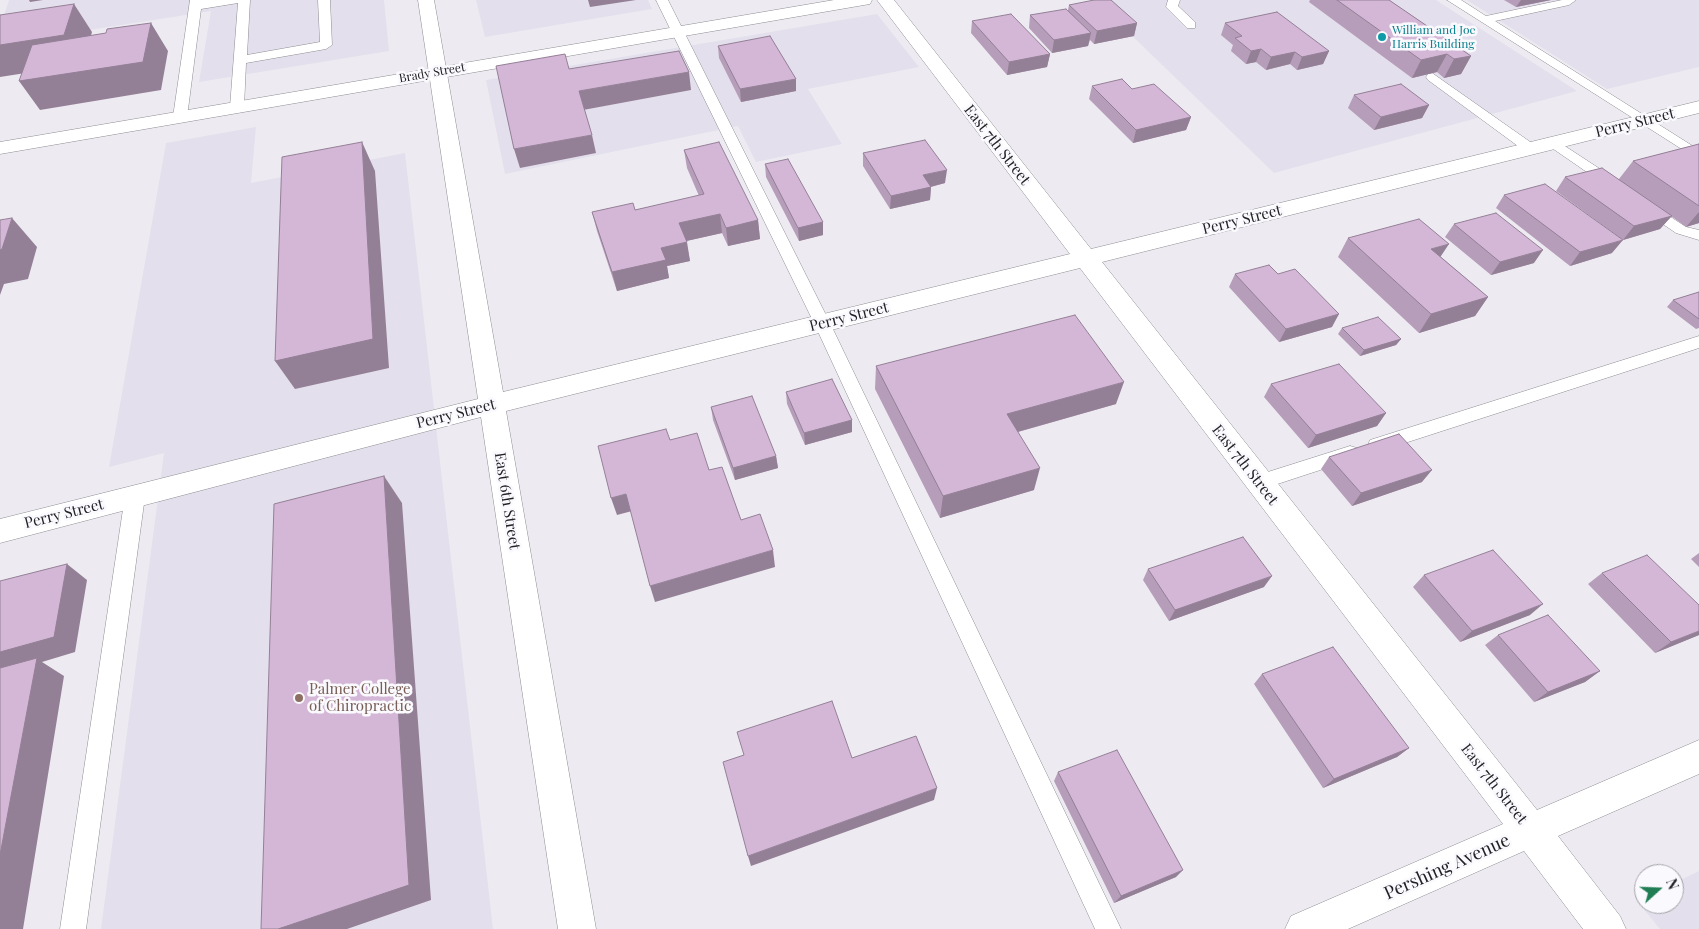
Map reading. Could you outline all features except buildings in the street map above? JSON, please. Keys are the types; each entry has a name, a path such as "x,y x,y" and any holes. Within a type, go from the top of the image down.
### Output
{"main road":[{"name":"East 6th Street","path":"426,0 577,929"},
{"name":"Brady Street","path":"0,148 864,0"},
{"name":"East 7th Street","path":"885,0 1607,929"},
{"name":"Perry Street","path":"0,530 491,405 1699,106"},
{"name":"Pershing Avenue","path":"1304,929 1699,757"}],"lane":[{"path":"180,116 196,3 235,0"},
{"path":"237,106 244,0"},
{"path":"240,60 326,45 324,0"},
{"path":"662,0 679,31 822,324 1108,929"},
{"path":"1174,0 1172,7 1192,25"},
{"path":"1453,0 1699,156"},
{"path":"1484,20 1565,4 1570,0"},
{"path":"1432,77 1531,149"},
{"path":"1554,143 1681,230 1699,235"},
{"path":"1259,482 1699,342"},
{"path":"73,929 135,496"}],"shaded area":[{"path":"9,0 384,0 389,51 199,82 211,11 0,44 0,28"},
{"path":"476,0 648,0 652,9 485,37"},
{"path":"1095,0 1436,0 1577,91 1274,173"},
{"path":"1467,0 1699,0 1699,67 1607,89"},
{"path":"877,14 919,67 808,89 842,144 756,162 738,126 505,174 486,80"},
{"name":"Palmer College of Chiropractic","path":"256,127 251,183 405,153 493,929 101,929 164,453 109,467 166,143"},
{"path":"1699,871 1699,929 1660,929 1648,914 1684,914 1684,878"}],"place":[{"name":"William and Joe Harris Building","path":"1382,37"},
{"name":"Palmer College of Chiropractic","path":"299,698"}]}
